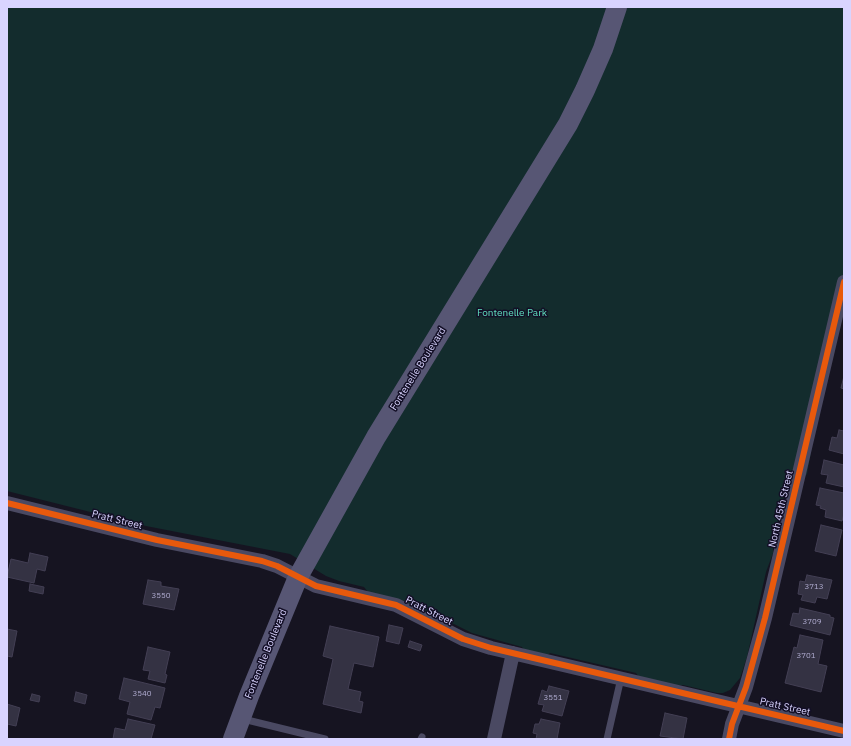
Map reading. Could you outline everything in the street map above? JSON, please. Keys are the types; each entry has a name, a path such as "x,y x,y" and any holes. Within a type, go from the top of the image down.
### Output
{"main road":[{"name":"Fontenelle Boulevard","path":"233,739 298,577 376,437 568,124 603,49 617,7"}],"street":[{"name":"North 45th Street","path":"729,739 746,687 765,618 844,282"},
{"name":"Pratt Street","path":"7,503 157,540 262,561 277,566 316,586 396,605 463,639 513,653 844,731"},
{"path":"494,739 513,653"}],"lane":[{"path":"607,739 621,678"},
{"path":"240,719 325,739"}],"green space":[{"name":"Fontenelle Park","path":"7,7 844,7 844,270 807,474 800,484 787,484 773,542 773,553 766,572 747,657 740,678 730,690 723,693 717,693 683,685 676,686 638,676 636,673 550,653 548,655 524,650 522,647 472,633 436,615 431,616 368,592 364,587 326,576 290,554 146,526 7,491"}],"building":[{"path":"844,376 844,389 841,388"},
{"path":"839,430 844,431 844,454 829,450 832,437 837,438"},
{"path":"824,460 844,465 844,487 826,483 828,475 821,474"},
{"path":"820,488 844,493 844,514 842,521 825,517 826,510 820,508 821,506 816,505"},
{"path":"821,525 842,530 836,556 815,551"},
{"path":"30,553 48,557 45,571 37,569 34,583 7,577 11,559 28,563"},
{"path":"807,575 832,580 827,599 817,597 815,603 801,600 803,595 798,594 800,581 805,582"},
{"path":"148,580 161,582 161,586 179,589 174,610 143,604"},
{"path":"30,584 44,587 43,594 29,591"},
{"path":"800,608 830,615 830,617 834,618 830,635 790,625 793,613 799,614"},
{"path":"389,625 403,628 399,644 386,641"},
{"path":"330,626 379,637 373,667 354,663 348,689 361,692 359,701 363,702 361,713 323,704 333,659 323,656"},
{"path":"7,629 17,631 12,657 7,656"},
{"path":"800,635 823,640 818,664 827,666 821,692 785,683 794,647 797,648"},
{"path":"410,641 422,645 420,651 408,647"},
{"path":"148,647 170,652 165,674 167,675 165,683 148,679 150,671 143,670"},
{"path":"124,678 165,688 160,708 155,707 151,720 127,714 130,702 119,699"},
{"path":"549,686 569,691 562,716 542,711 544,705 538,704 542,690 547,692"},
{"path":"76,692 87,695 85,704 74,701"},
{"path":"32,694 40,696 39,702 30,700"},
{"path":"7,704 20,708 16,726 7,724"},
{"path":"665,713 687,718 683,739 660,736"},
{"path":"128,719 155,725 151,739 113,739 115,728 125,730"},
{"path":"541,719 560,723 557,739 536,739 537,734 533,733 535,724 539,724"}],"cycle path":[{"path":"729,739 732,724 746,687 765,618 844,282"},
{"path":"7,503 157,540 262,561 277,566 316,586 396,605 463,639 491,648 844,731"}]}
